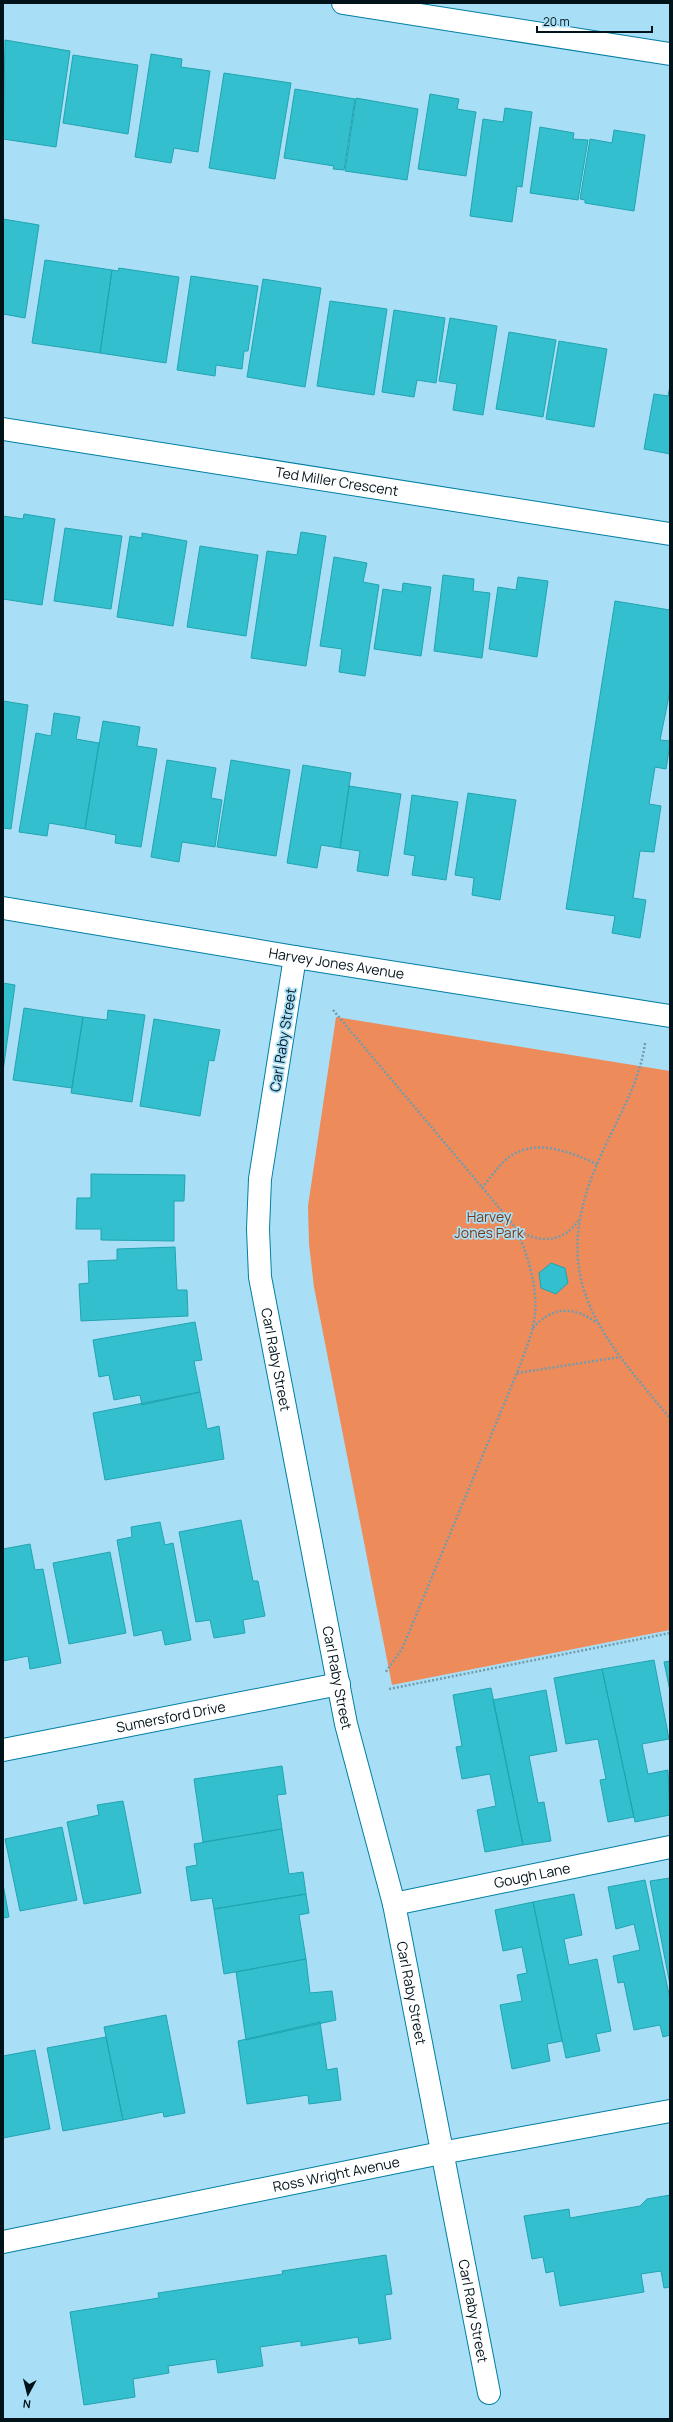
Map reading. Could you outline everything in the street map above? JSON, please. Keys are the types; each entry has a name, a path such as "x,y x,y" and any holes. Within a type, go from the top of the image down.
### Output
{"street":[{"path":"343,3 670,54"},
{"name":"Ted Miller Crescent","path":"3,429 670,534"},
{"name":"Harvey Jones Avenue","path":"3,908 295,957 670,1016"},
{"name":"Carl Raby Street","path":"295,957 260,1179 258,1229 260,1277 346,1724 394,1904 441,2153 489,2393"},
{"name":"Sumersford Drive","path":"3,1750 338,1684"},
{"name":"Gough Lane","path":"394,1904 670,1847"},
{"name":"Ross Wright Avenue","path":"3,2242 441,2153 670,2111"}],"path":[{"path":"333,1010 515,1228 528,1255 535,1300 533,1328 517,1373 402,1649 386,1673"},
{"path":"648,1013 643,1060 629,1096 584,1195 576,1247 584,1293 598,1323 620,1358 670,1418"},
{"path":"482,1188 513,1154 526,1149 542,1147 560,1149 597,1164"},
{"path":"515,1228 529,1237 548,1239 572,1229 579,1220"},
{"path":"533,1328 541,1318 553,1312 566,1311 577,1312 598,1323"},
{"path":"517,1373 620,1358"},
{"path":"389,1689 670,1633"}],"green space":[{"name":"Harvey Jones Park","path":"336,1017 670,1071 670,1630 392,1685 314,1287 309,1244 308,1206"}],"building":[{"path":"5,40 70,51 56,147 3,139"},
{"path":"151,54 182,59 181,67 210,71 198,152 174,148 171,163 135,157"},
{"path":"73,55 138,65 128,134 63,123"},
{"path":"224,73 291,83 275,179 209,168"},
{"path":"295,89 355,99 344,170 333,169 334,166 284,158"},
{"path":"430,94 459,99 457,109 476,112 466,176 418,169"},
{"path":"356,98 418,109 407,180 345,171"},
{"path":"505,108 532,112 522,187 517,186 512,222 470,216 483,119 503,122"},
{"path":"540,127 574,133 573,139 588,140 578,200 530,193"},
{"path":"614,130 645,135 634,211 585,203 585,200 580,199 590,139 612,143"},
{"path":"3,219 39,225 25,318 3,314"},
{"path":"45,260 112,270 100,353 32,343"},
{"path":"119,268 179,277 166,363 100,353 112,270 118,271"},
{"path":"191,276 258,286 248,351 244,351 242,369 216,365 215,376 177,370"},
{"path":"263,279 321,288 305,387 247,377"},
{"path":"330,301 387,309 374,395 317,386"},
{"path":"394,310 445,318 436,383 417,380 414,397 382,392"},
{"path":"450,318 497,326 483,415 453,410 457,384 439,381"},
{"path":"509,332 556,340 543,417 496,409"},
{"path":"559,341 607,349 594,427 546,419"},
{"path":"670,386 670,454 644,449 654,394 668,396"},
{"path":"24,514 55,519 42,605 3,599 3,516 23,519"},
{"path":"65,528 122,536 111,609 54,601"},
{"path":"301,532 326,536 306,666 251,658 267,551 297,555"},
{"path":"142,533 187,541 173,626 117,617 130,536 142,538"},
{"path":"200,546 258,555 246,636 187,627"},
{"path":"334,557 367,563 363,582 379,585 365,676 339,672 342,649 320,646"},
{"path":"443,575 474,579 473,591 490,593 482,658 434,651"},
{"path":"518,577 548,581 537,657 489,649 498,587 516,590"},
{"path":"403,583 431,587 421,656 374,649 383,589 402,592"},
{"path":"615,601 670,610 670,691 660,740 670,741 670,744 666,769 655,767 649,804 661,806 654,852 640,851 633,898 646,900 640,938 612,933 615,916 566,909"},
{"path":"3,701 28,705 11,829 3,828"},
{"path":"54,713 80,717 76,739 99,743 85,829 49,823 47,836 19,832 36,733 51,736"},
{"path":"103,721 140,727 137,746 157,749 141,847 115,843 116,835 85,829"},
{"path":"167,760 216,768 211,798 222,800 215,847 182,842 179,862 151,857"},
{"path":"231,760 290,770 276,856 217,847"},
{"path":"303,765 351,773 340,848 321,845 317,868 287,863"},
{"path":"349,786 401,794 388,876 357,871 360,851 340,848"},
{"path":"468,793 516,800 500,900 472,895 474,878 455,875"},
{"path":"412,795 458,802 446,880 412,875 415,856 404,854"},
{"path":"3,983 15,985 3,1071"},
{"path":"24,1008 83,1017 72,1088 13,1080"},
{"path":"108,1010 145,1015 132,1102 71,1093 83,1017 107,1020"},
{"path":"154,1019 220,1030 214,1061 209,1060 200,1116 140,1106"},
{"path":"91,1174 185,1175 184,1201 174,1201 174,1241 101,1240 101,1229 76,1229 77,1198 91,1198"},
{"path":"175,1247 177,1290 187,1290 188,1316 81,1321 79,1284 89,1283 88,1261 117,1260 117,1249"},
{"path":"551,1263 565,1268 568,1283 556,1294 541,1288 539,1273"},
{"path":"195,1322 202,1360 194,1361 200,1392 142,1405 140,1395 114,1400 109,1375 99,1377 93,1340"},
{"path":"200,1392 207,1429 219,1426 224,1459 105,1480 93,1413"},
{"path":"241,1520 253,1581 258,1581 265,1616 243,1620 245,1633 214,1638 210,1620 196,1622 179,1532"},
{"path":"160,1522 165,1545 173,1543 191,1640 165,1645 162,1630 134,1636 117,1540 132,1537 131,1527"},
{"path":"30,1544 35,1570 43,1569 61,1663 30,1669 28,1656 3,1661 3,1549"},
{"path":"110,1552 126,1633 69,1644 53,1563"},
{"path":"654,1660 669,1739 642,1744 648,1774 668,1770 670,1815 635,1822 602,1669"},
{"path":"670,1661 670,1691 664,1662"},
{"path":"602,1669 634,1817 608,1822 600,1780 606,1779 598,1739 566,1744 554,1678"},
{"path":"491,1688 523,1845 485,1852 477,1810 496,1806 490,1774 462,1779 456,1747 462,1746 453,1695"},
{"path":"546,1690 557,1751 529,1756 538,1803 544,1802 551,1841 523,1845 493,1700"},
{"path":"282,1766 286,1794 277,1795 282,1829 203,1842 194,1779"},
{"path":"123,1801 141,1893 84,1904 67,1822 99,1815 97,1805"},
{"path":"62,1827 77,1900 20,1911 5,1839"},
{"path":"282,1829 289,1874 303,1872 306,1894 214,1909 212,1898 191,1901 186,1867 197,1865 194,1844"},
{"path":"670,1878 670,1985 650,1881"},
{"path":"645,1880 670,1999 670,2035 663,2037 660,2025 634,2030 624,1982 618,1983 613,1956 640,1950 634,1924 616,1929 608,1887"},
{"path":"3,1884 9,1917 3,1918"},
{"path":"306,1894 309,1913 299,1915 306,1959 224,1974 214,1909"},
{"path":"574,1894 582,1935 564,1939 569,1965 597,1959 611,2031 596,2034 600,2051 566,2058 533,1902"},
{"path":"533,1902 562,2041 547,2044 550,2061 512,2069 500,2005 522,2001 517,1975 527,1973 522,1947 503,1951 495,1910"},
{"path":"306,1959 310,1993 332,1991 336,2020 246,2040 236,1972"},
{"path":"166,2015 185,2113 164,2117 163,2112 123,2120 104,2027"},
{"path":"320,2022 327,2070 337,2068 341,2100 309,2104 308,2095 247,2104 238,2041"},
{"path":"106,2037 123,2120 63,2131 47,2048"},
{"path":"35,2050 50,2129 3,2138 3,2056"},
{"path":"670,2195 670,2287 664,2288 661,2271 641,2274 644,2292 560,2306 554,2271 546,2273 543,2257 532,2259 524,2216 569,2209 570,2218 640,2206 647,2199"},
{"path":"386,2255 392,2294 385,2295 391,2339 359,2344 358,2337 301,2346 301,2341 260,2347 263,2366 218,2373 216,2359 168,2366 169,2373 133,2379 135,2397 84,2405 70,2312 159,2298 158,2293 283,2274 282,2271"}]}
